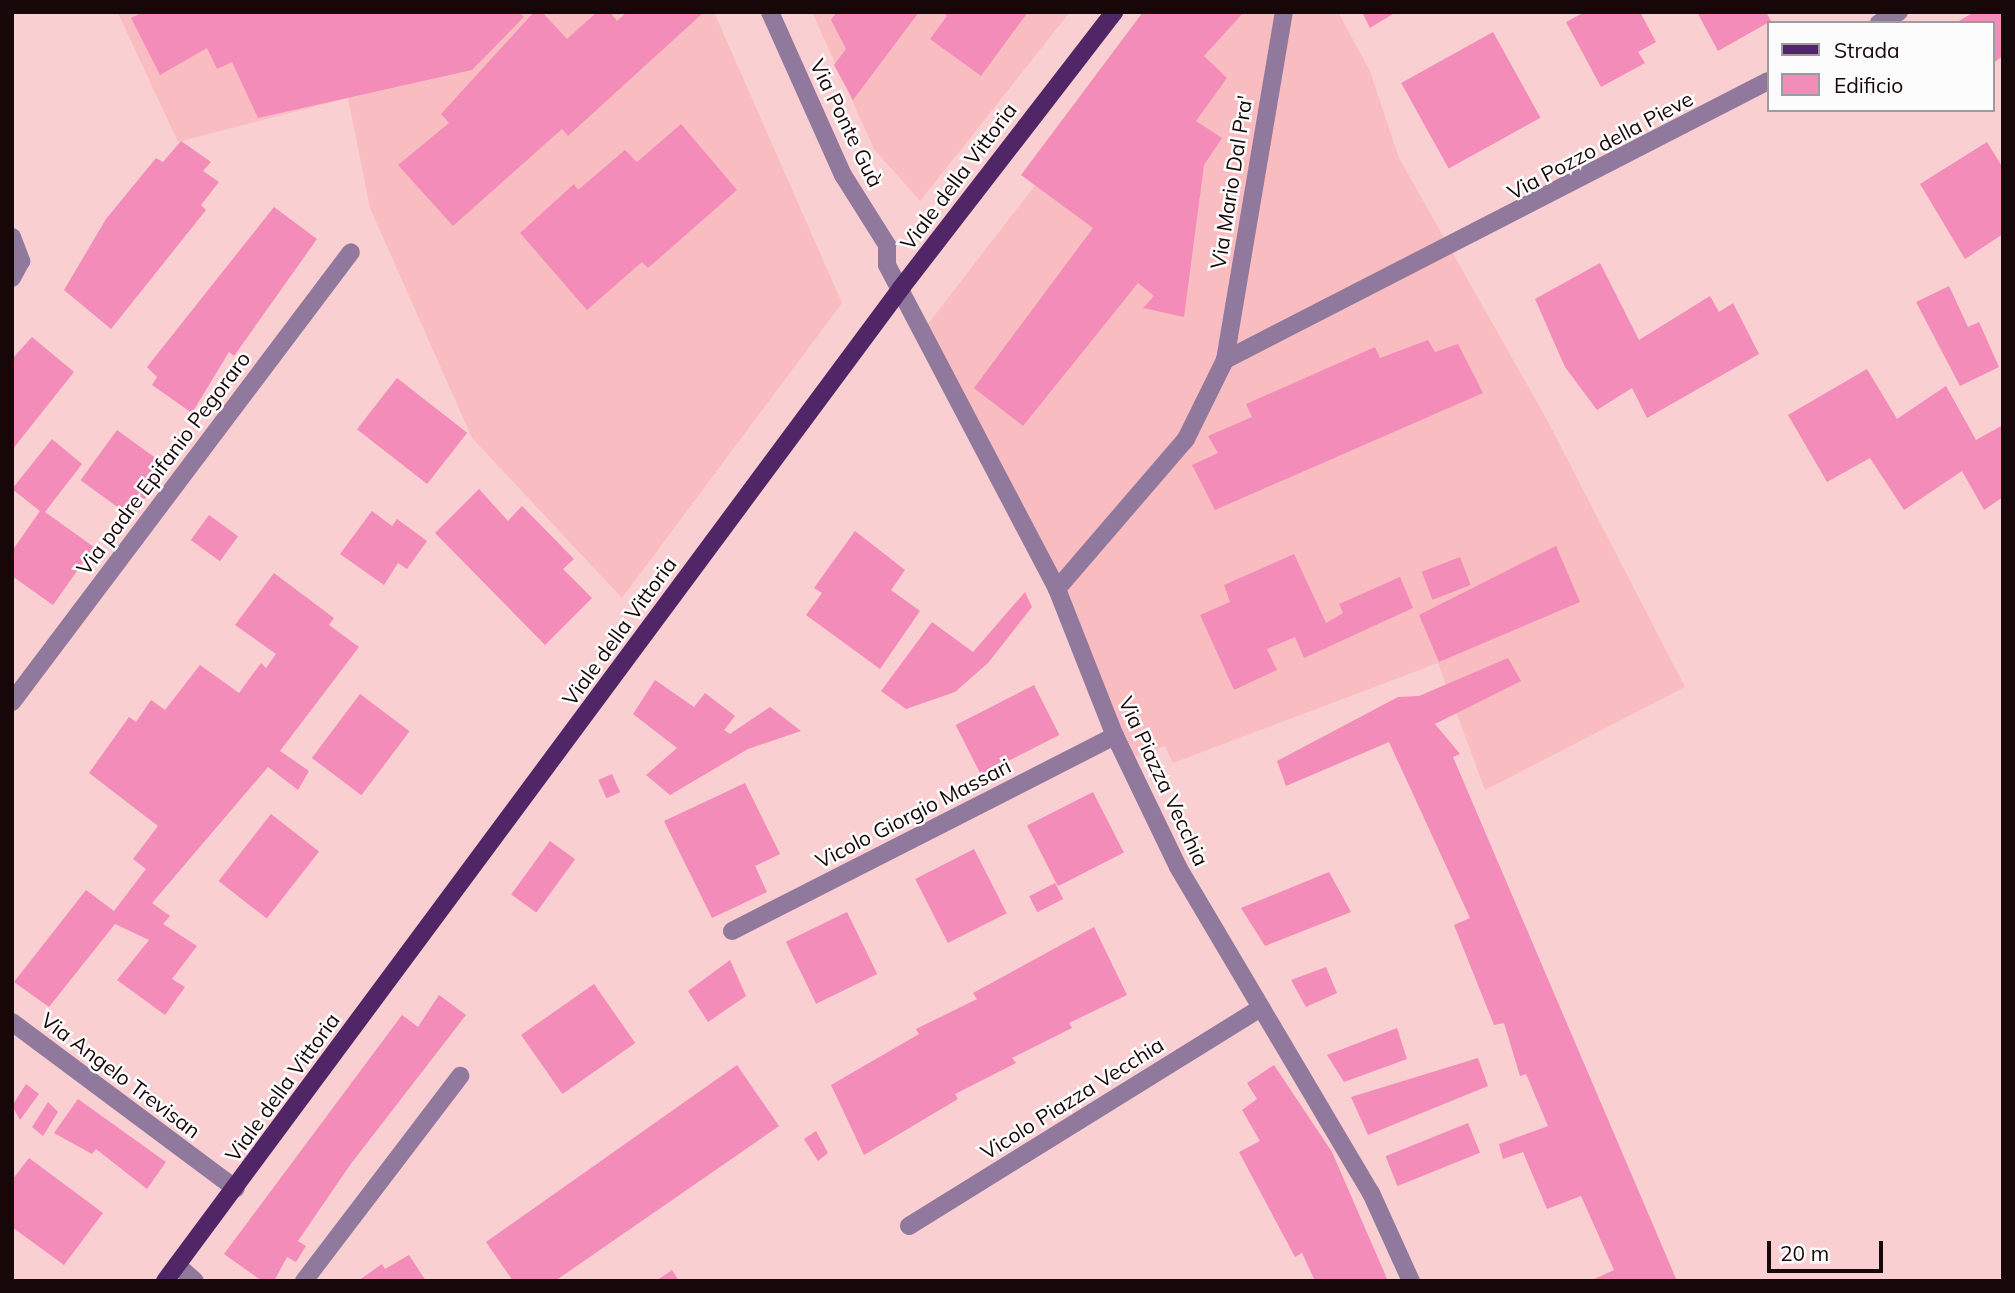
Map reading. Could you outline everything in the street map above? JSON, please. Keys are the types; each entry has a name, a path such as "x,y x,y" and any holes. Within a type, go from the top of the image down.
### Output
{"main road":[{"name":"Viale della Vittoria","path":"165,1281 901,288 1114,12"}],"street":[{"name":"Via Ponte Guà","path":"770,12 843,175 887,245 887,265 901,288"},
{"name":"Via Mario Dal Pra'","path":"1057,589 1186,439 1225,360 1284,12"},
{"path":"1883,21 1899,12"},
{"name":"Via Pozzo della Pieve","path":"1225,360 1453,248 1766,83"},
{"path":"12,237 21,261 12,278"},
{"name":"Via padre Epifanio Pegoraro","path":"12,702 351,252"},
{"name":"Via Piazza Vecchia","path":"901,288 1057,589 1115,736 1178,867 1371,1193 1411,1281"},
{"name":"Vicolo Giorgio Massari","path":"732,931 1115,736"},
{"name":"Vicolo Piazza Vecchia","path":"909,1226 1260,1008"},
{"name":"Via Angelo Trevisan","path":"12,1021 236,1188"},
{"path":"304,1281 460,1076"},
{"path":"177,1265 195,1281"}],"shaded area":[{"path":"714,12 842,303 622,598 472,438 370,208 348,98 178,142 118,13"},
{"path":"812,12 1070,12 920,201 874,149"},
{"path":"1181,12 1338,12 1370,71 1399,158 1546,418 1685,687 1485,790 1438,663 1173,763 1165,746 1131,758 924,329 1104,96"}],"building":[{"path":"143,12 519,12 524,17 472,70 258,118 232,62 217,69 207,48 160,75 131,18"},
{"path":"534,12 542,12 567,39 597,12 610,12 617,21 627,12 704,12 568,136 562,129 453,226 398,165 449,123 441,114"},
{"path":"837,12 919,12 853,100 834,65 846,49 831,20"},
{"path":"943,12 1028,12 981,76 930,39 947,16"},
{"path":"1143,12 1244,12 1204,56 1227,78 1196,121 1222,138 1204,165 1184,317 1143,308 1154,296 1138,283 1023,426 974,388 1093,228 1021,175"},
{"path":"1362,12 1396,12 1370,28"},
{"path":"1585,12 1640,12 1656,42 1638,52 1645,63 1601,87 1566,22"},
{"path":"1697,12 1766,12 1771,21 1766,21 1766,24 1718,51"},
{"path":"1974,12 2003,12 2003,56 1994,63 1994,21 1959,21"},
{"path":"1493,32 1541,118 1449,169 1401,83"},
{"path":"681,124 737,190 648,268 642,262 587,310 520,233 574,184 578,190 625,150 637,162"},
{"path":"181,141 211,162 203,171 219,182 201,205 206,210 111,329 64,290 106,219 156,158 163,162"},
{"path":"1987,142 2003,168 2003,234 1965,259 1920,184"},
{"path":"274,207 317,239 234,356 229,352 192,413 152,385 157,377 147,367"},
{"path":"1600,263 1639,340 1710,296 1719,312 1733,303 1759,354 1647,418 1632,388 1597,410 1565,367 1535,299"},
{"path":"1949,286 1968,327 1979,322 1999,367 1960,386 1916,302"},
{"path":"32,337 74,372 12,450 12,359"},
{"path":"1428,340 1435,352 1458,344 1483,393 1215,510 1192,465 1218,453 1208,436 1252,417 1246,404 1375,347 1380,358"},
{"path":"1867,369 1897,419 1946,386 1976,440 2003,425 2003,497 1984,510 1962,471 1904,510 1870,458 1827,482 1788,415"},
{"path":"397,378 467,433 427,484 357,429"},
{"path":"117,430 168,467 132,517 81,480"},
{"path":"52,439 82,464 45,512 94,547 53,605 12,576 12,551 40,511 12,489"},
{"path":"479,489 508,521 522,506 574,559 563,569 592,598 545,645 435,533"},
{"path":"372,511 392,526 397,519 427,541 407,569 398,563 384,585 340,554"},
{"path":"209,515 238,536 220,561 191,540"},
{"path":"855,531 905,570 891,590 920,611 880,669 806,615 822,593 814,588"},
{"path":"1556,546 1580,602 1439,662 1419,615"},
{"path":"1294,554 1326,623 1343,613 1339,604 1400,577 1413,608 1304,658 1295,637 1267,649 1277,670 1234,690 1200,615 1230,602 1224,585"},
{"path":"1460,557 1471,585 1432,600 1422,572"},
{"path":"274,573 334,618 329,625 359,647 280,751 309,771 298,790 268,767 152,903 170,916 163,924 197,946 172,979 185,987 165,1015 117,980 149,940 115,924 49,1007 14,982 86,890 114,911 146,869 133,859 158,826 89,773 129,717 136,722 151,700 165,710 200,665 239,693 261,663 266,668 276,654 235,625"},
{"path":"1025,592 1032,607 988,663 955,692 906,709 881,691 932,622 973,652"},
{"path":"1508,658 1521,681 1435,724 1460,754 1453,757 1677,1281 1590,1281 1614,1270 1581,1196 1547,1209 1523,1152 1503,1159 1499,1144 1548,1126 1526,1074 1520,1076 1504,1023 1494,1025 1454,925 1470,918 1389,742 1286,786 1277,761 1398,697 1419,696"},
{"path":"655,680 694,707 705,693 735,716 724,730 730,734 770,707 801,731 748,749 670,795 646,775 677,748 633,714"},
{"path":"1034,685 1059,735 981,775 956,725"},
{"path":"360,694 410,731 361,795 312,758"},
{"path":"612,774 620,792 606,798 598,780"},
{"path":"745,783 780,854 755,866 767,892 712,918 664,821"},
{"path":"1093,792 1124,853 1058,886 1027,826"},
{"path":"271,814 319,852 267,919 219,881"},
{"path":"550,841 575,859 536,913 511,894"},
{"path":"974,849 1007,913 948,943 915,879"},
{"path":"1329,872 1351,912 1265,946 1241,908"},
{"path":"1055,883 1063,899 1037,912 1029,896"},
{"path":"847,912 877,974 816,1004 786,942"},
{"path":"1094,927 1127,995 1069,1023 1072,1028 1012,1058 1016,1063 955,1094 958,1099 864,1155 831,1085 919,1034 916,1029 977,999 973,993"},
{"path":"730,960 746,996 708,1022 688,991"},
{"path":"1326,967 1337,993 1306,1007 1291,980"},
{"path":"594,984 635,1043 562,1094 521,1035"},
{"path":"439,995 466,1015 350,1165 298,1241 306,1246 296,1262 287,1257 274,1281 262,1281 224,1254 402,1015 418,1027"},
{"path":"1397,1028 1407,1059 1344,1082 1327,1055"},
{"path":"1478,1058 1488,1086 1368,1135 1351,1097"},
{"path":"737,1065 779,1126 555,1281 513,1281 486,1242"},
{"path":"1274,1065 1332,1152 1388,1281 1315,1281 1302,1253 1295,1257 1239,1152 1260,1141 1242,1110 1257,1099 1247,1083"},
{"path":"26,1084 39,1094 20,1120 12,1106"},
{"path":"78,1099 166,1162 147,1189 96,1149 92,1154 54,1133"},
{"path":"48,1102 58,1112 43,1136 32,1127"},
{"path":"1468,1123 1480,1153 1397,1186 1385,1156"},
{"path":"816,1131 828,1153 818,1161 804,1139"},
{"path":"29,1158 103,1213 64,1265 12,1227 12,1180"},
{"path":"409,1255 426,1281 358,1281 382,1264 385,1269"},
{"path":"672,1270 679,1281 656,1281"}]}
